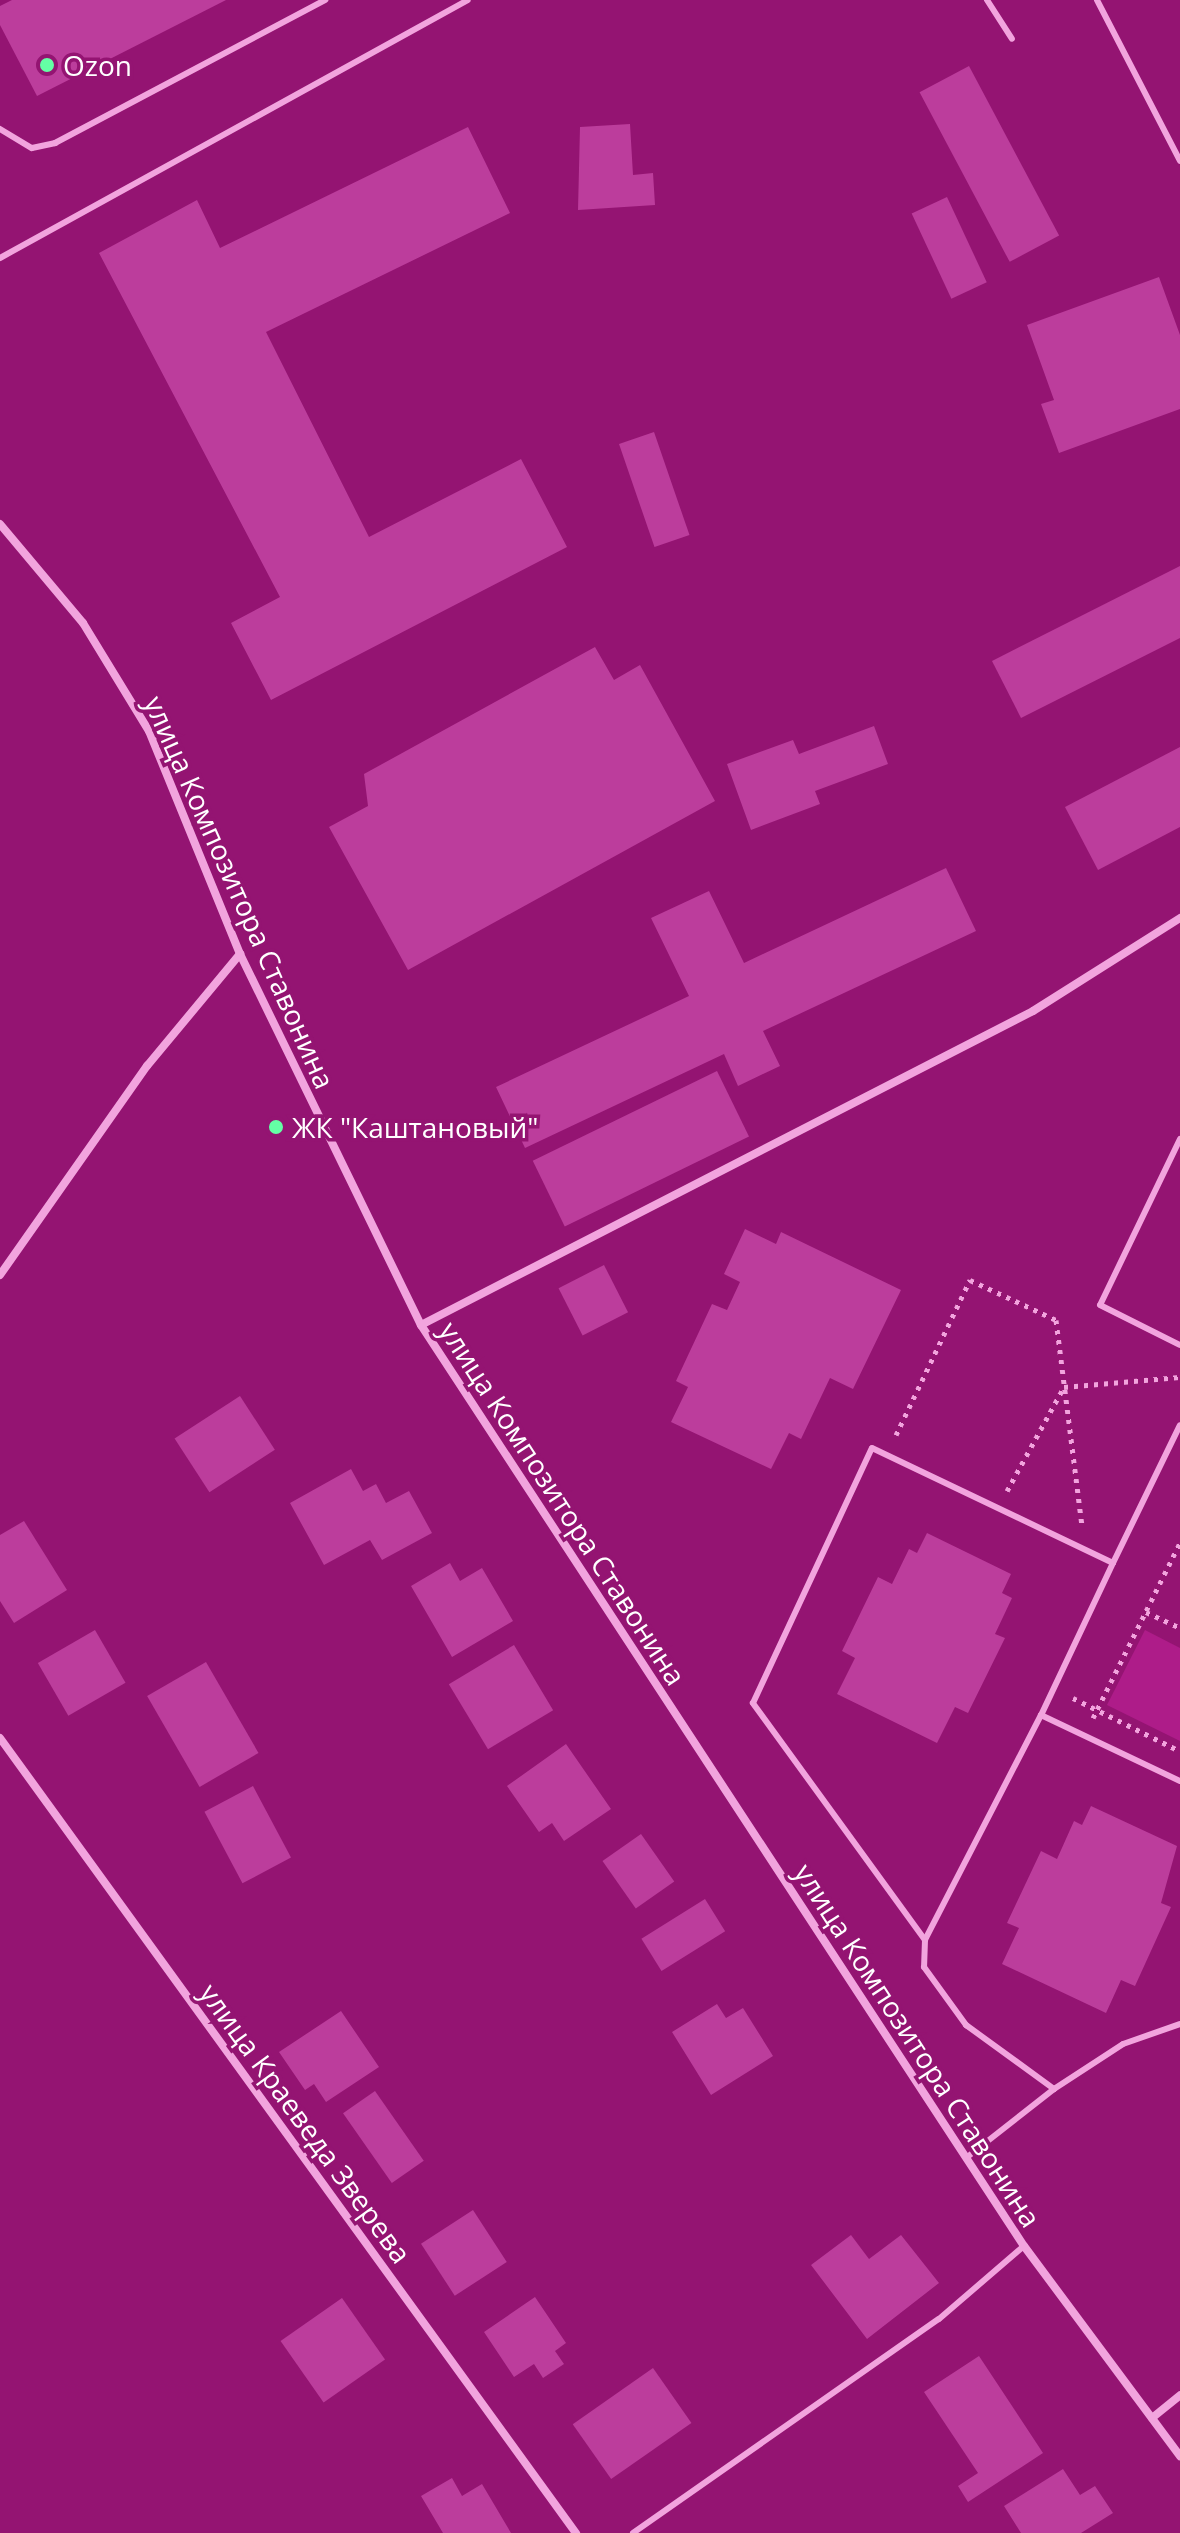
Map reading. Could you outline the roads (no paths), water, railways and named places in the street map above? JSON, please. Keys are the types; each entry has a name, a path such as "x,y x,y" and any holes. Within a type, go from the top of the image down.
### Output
{"street":[{"name":"улица Композитора Ставонина","path":"0,524 83,623 149,731 240,954 421,1325 1024,2246 1180,2456"},
{"path":"421,1325 1033,1011 1180,918"},
{"path":"0,1275 147,1066 240,954"},
{"name":"улица Краеведа Зверева","path":"0,1738 576,2533"},
{"path":"1152,2418 1180,2395"}],"lane":[{"path":"0,129 32,148 55,143 325,0"},
{"path":"0,258 468,0"},
{"path":"987,0 1012,39"},
{"path":"1097,0 1180,161"},
{"path":"1180,1139 1100,1305 1180,1345"},
{"path":"1054,2089 966,2025 924,1967 925,1940 1041,1715 1180,1425"},
{"path":"925,1940 753,1703 872,1448 1113,1563"},
{"path":"1041,1715 1180,1781"},
{"path":"966,2158 1054,2089 1123,2044 1180,2024"},
{"path":"633,2533 939,2319 1024,2246"}],"place":[{"name":"Ozon","path":"47,65"},
{"name":"ЖК \"Каштановый\"","path":"276,1127"}]}
